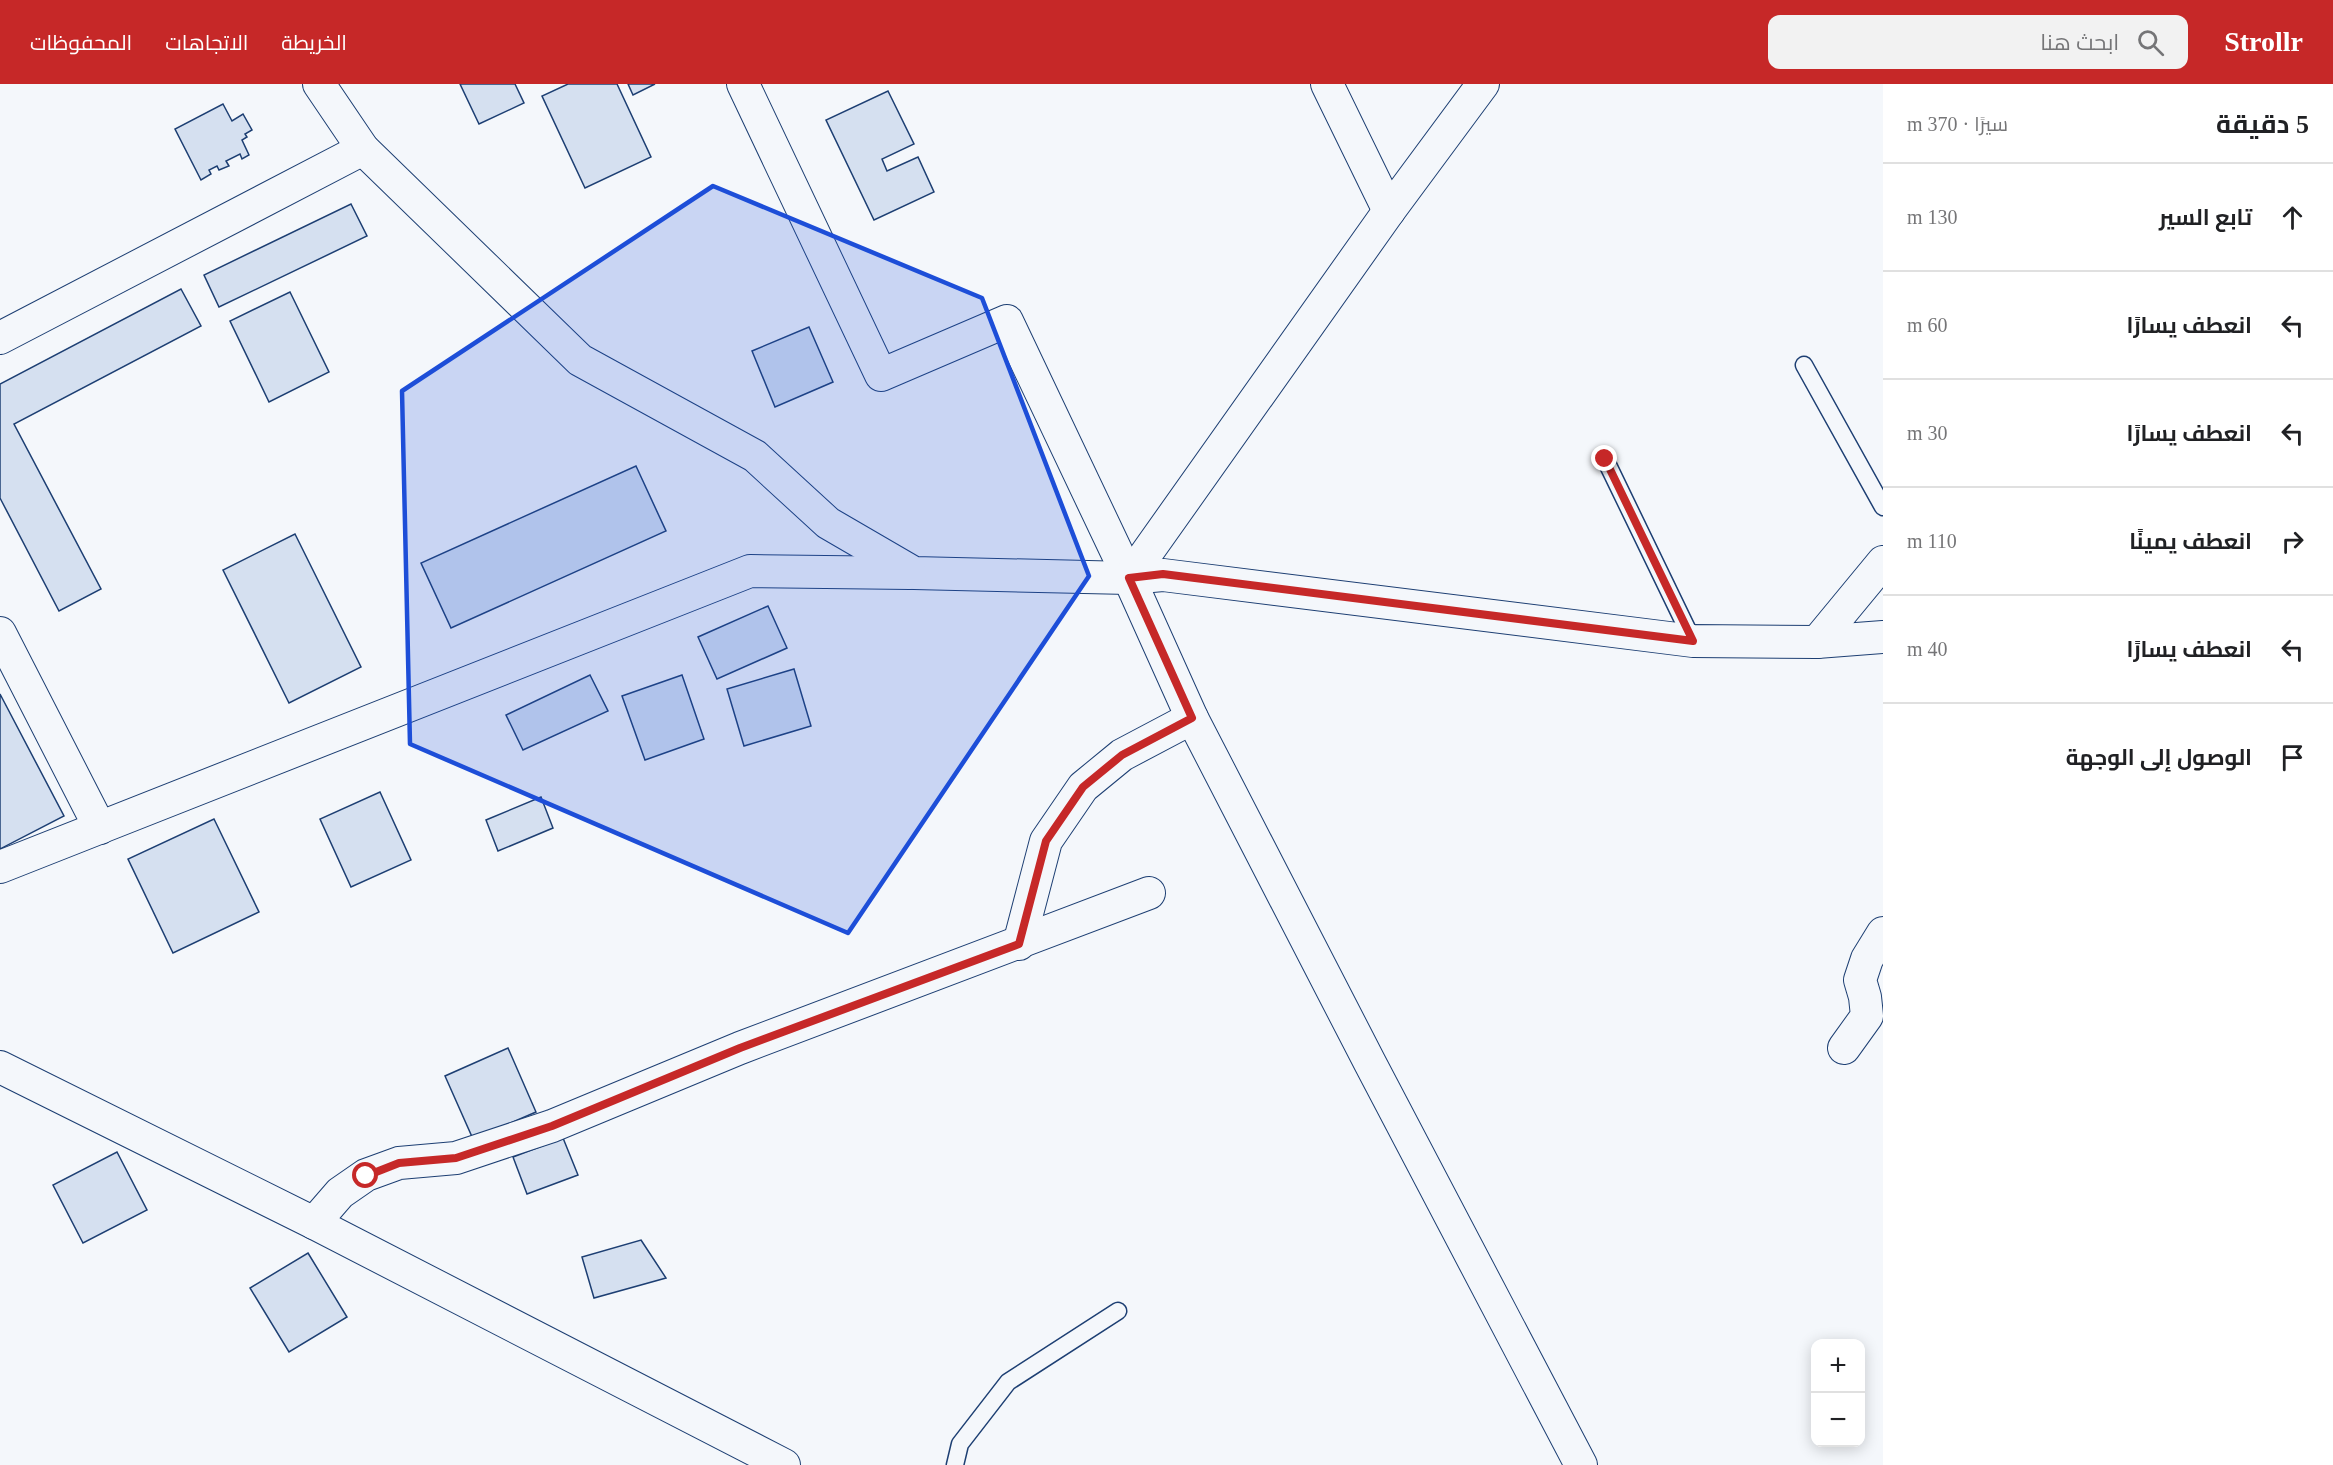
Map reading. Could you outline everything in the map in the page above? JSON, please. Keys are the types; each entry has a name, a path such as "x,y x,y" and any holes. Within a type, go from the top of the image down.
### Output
{"street":[{"path":"319,84 363,149 580,360 755,456 828,523 914,573"},
{"path":"743,84 881,375 1006,321 1129,578 1192,718 1370,1064 1581,1465"},
{"path":"1327,84 1389,211"},
{"path":"1129,578 1389,211 1483,84"},
{"path":"0,338 363,149"},
{"path":"1817,642 1883,562"},
{"path":"0,867 750,571 1129,578 1163,574 1693,641 1817,642 1883,637"},
{"path":"0,633 100,828"},
{"path":"1019,944 1046,841 1083,787 1122,755 1192,718"},
{"path":"314,1223 340,1193 366,1176 399,1163 456,1158 552,1126 740,1048 1149,893"},
{"path":"1844,1048 1867,1016 1860,980 1867,959 1883,933"},
{"path":"0,1067 314,1223 784,1465"}],"lane":[{"path":"1804,365 1883,507"},
{"path":"1605,459 1693,641"},
{"path":"955,1465 960,1444 1008,1382 1118,1311"}],"highlighted area":[{"path":"713,186 982,298 1089,576 848,933 410,744 402,391"}],"building":[{"path":"460,84 515,84 524,103 479,124"},
{"path":"568,84 617,84 651,157 585,188 542,96"},
{"path":"628,84 655,84 633,95"},
{"path":"888,91 914,144 882,159 887,171 918,157 934,192 874,220 826,120"},
{"path":"223,104 232,121 243,114 252,130 245,134 247,137 242,140 249,155 242,159 240,154 226,161 229,166 219,170 217,166 209,170 211,174 201,180 175,129"},
{"path":"351,204 367,236 219,307 204,275"},
{"path":"181,289 201,326 14,424 101,589 59,611 0,498 0,384"},
{"path":"290,292 329,372 269,402 230,321"},
{"path":"809,327 833,382 775,407 752,351"},
{"path":"636,466 666,531 451,628 421,563"},
{"path":"295,534 361,667 289,703 223,570"},
{"path":"768,606 787,648 717,679 698,637"},
{"path":"794,669 811,726 744,746 727,689"},
{"path":"590,675 608,711 523,750 506,715"},
{"path":"682,675 704,739 645,760 622,696"},
{"path":"0,694 64,816 0,849"},
{"path":"380,792 411,860 351,887 320,819"},
{"path":"541,797 553,828 498,851 486,820"},
{"path":"214,819 259,912 173,953 128,859"},
{"path":"508,1048 536,1112 473,1139 445,1076"},
{"path":"563,1138 578,1175 527,1194 513,1157"},
{"path":"117,1152 147,1210 83,1243 53,1185"},
{"path":"641,1240 666,1278 594,1298 582,1257"},
{"path":"308,1253 347,1317 289,1352 250,1288"}],"route":[{"path":"366,1176 399,1163 456,1158 552,1126 740,1048 1019,944 1046,841 1083,787 1122,755 1192,718 1129,578 1163,574 1693,641 1605,459"}]}
